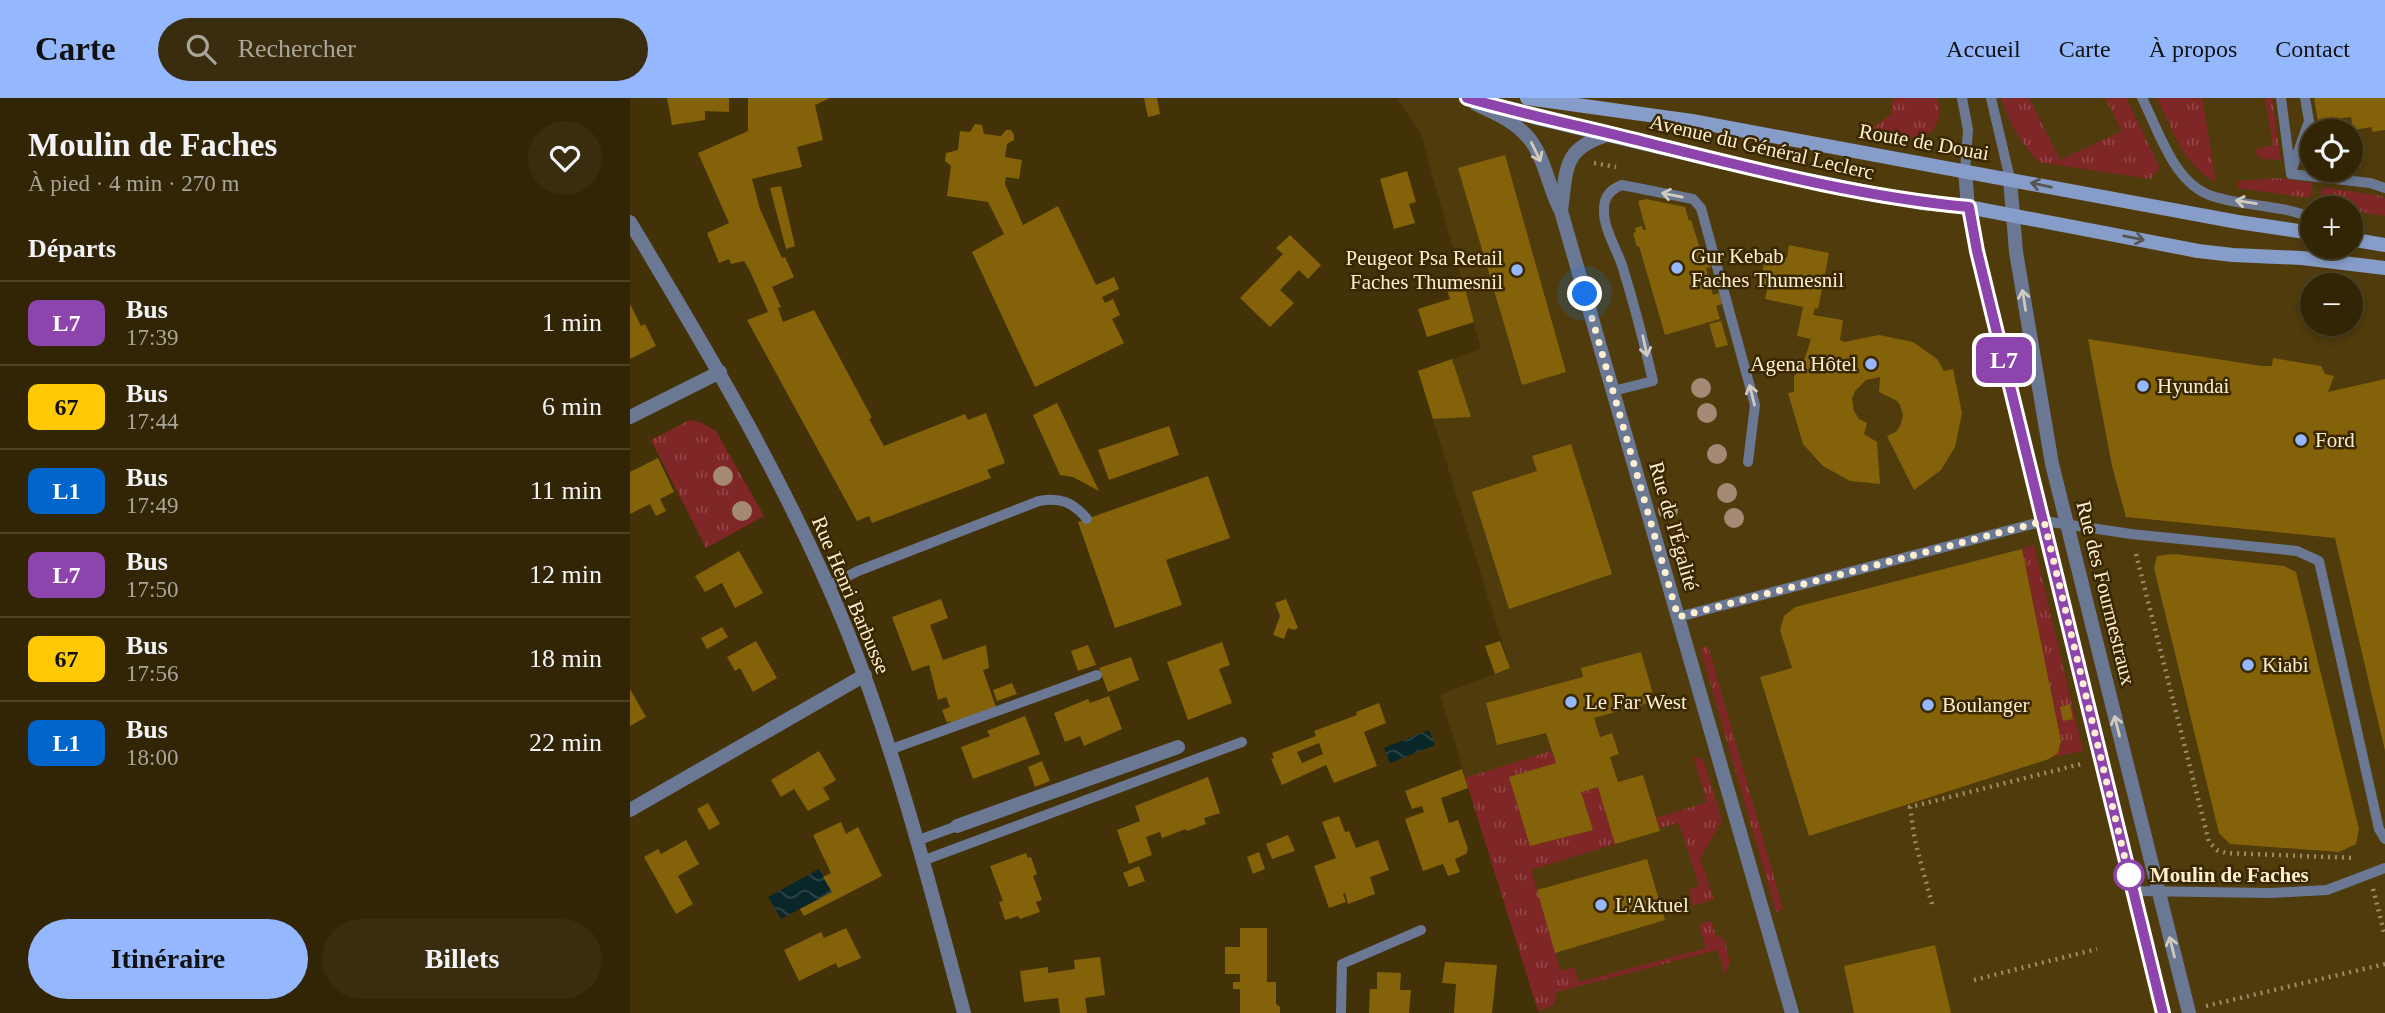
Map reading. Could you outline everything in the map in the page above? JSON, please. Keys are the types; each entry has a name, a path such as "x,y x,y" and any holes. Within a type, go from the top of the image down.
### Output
{"main road":[{"name":"Avenue du Général Leclerc","path":"1465,98 1717,161 1921,203 1969,207 2199,251 2302,258 2385,268"},
{"name":"Route de Douai","path":"1527,98 1692,121 2300,231"},
{"path":"2363,241 2385,245"}],"street":[{"name":"Rue de l'Égalité","path":"1465,98 1523,131 1538,152 1554,199 1561,211 1792,1013"},
{"path":"1573,156 1584,143 1609,134"},
{"name":"Rue de l'Égalité","path":"1561,211 1565,176 1573,156"},
{"path":"1965,171 1969,207"},
{"name":"Rue des Fourmestraux","path":"2010,179 2016,252 2044,424 2188,1012"},
{"name":"Rue des Fourmestraux","path":"1969,207 1977,251 2163,1013"},
{"name":"Rue Henri Barbusse","path":"630,222 720,372 787,499 828,586 864,675 889,750 964,1013"},
{"path":"630,418 720,372"},
{"path":"630,810 864,675"},
{"path":"957,826 1178,747"}],"lane":[{"path":"1962,98 1968,130 1965,171"},
{"path":"1991,98 2010,179"},
{"path":"2142,98 2174,162 2199,191 2213,197 2284,208 2300,214"},
{"path":"2281,98 2291,174"},
{"path":"2291,174 2309,121 2305,98"},
{"path":"2291,174 2370,183 2385,188"},
{"path":"1613,391 1653,381 1640,323 1616,246 1605,221 1607,195 1613,188 1622,185 1693,199 1701,208 1755,405 1748,462"},
{"path":"828,586 858,571 1039,501 1055,498 1071,503 1087,519"},
{"path":"1678,617 2044,521 2132,534 2297,551 2319,561 2379,829 2385,838"},
{"path":"889,750 1097,675"},
{"path":"922,861 1242,742"},
{"path":"916,841 957,826"},
{"path":"2133,891 2327,890 2385,868"},
{"path":"1341,1013 1342,964 1421,930"}],"path":[{"path":"1573,156 1590,163 1626,168"},
{"path":"2132,534 2209,842 2217,850 2226,853 2353,858 2365,862 2385,936"},
{"path":"1932,904 1915,841 1910,807 2101,759"},
{"path":"1974,980 2097,949"},
{"path":"2188,1012 2385,964"}],"shaded area":[{"path":"1397,98 2385,98 2385,1013 1539,1013 1440,695 1510,668 1418,371 1481,349 1421,134"}],"green space":[{"path":"1893,98 1937,98 1939,116 1932,132 1909,139 1867,132 1891,114"},
{"path":"2001,98 2029,98 2060,160 2122,131 2105,98 2126,98 2160,168 2151,179 2039,162 2016,133"},
{"path":"2157,98 2202,98 2216,182 2195,167 2187,157"},
{"path":"2265,98 2272,98 2281,160 2262,158 2254,150 2273,145"},
{"path":"2278,178 2313,183 2310,196 2300,197 2238,188 2238,181"},
{"path":"2323,187 2381,196 2385,199 2385,216 2363,212 2363,196 2321,196"},
{"path":"690,420 716,431 764,516 706,548 651,440"},
{"path":"2034,545 2083,751 2053,757 2060,749 2061,741 2022,549"},
{"path":"1708,646 1783,909 1776,912 1700,648"},
{"path":"1551,751 1556,763 1509,777 1530,846 1592,830 1581,792 1599,787 1615,844 1531,870 1561,971 1574,967 1579,982 1706,948 1699,925 1711,921 1716,935 1724,939 1730,962 1725,974 1717,950 1557,992 1554,1005 1538,1011 1465,778"},
{"path":"1693,757 1703,759 1722,820 1700,859 1714,899 1693,906 1688,890 1699,886 1679,823 1659,828 1656,818 1707,802"}],"water":[{"path":"1429,730 1435,745 1390,763 1384,748"},
{"path":"819,869 832,892 781,919 768,897"}],"building":[{"path":"667,98 729,98 729,112 705,111 705,120 672,125"},
{"path":"748,98 830,98 815,105 823,140 797,147 802,167 752,179 760,209 782,258 785,257 794,277 772,287 781,307 778,308 783,322 814,310 872,418 869,419 884,446 965,414 968,420 986,413 1005,463 987,470 991,478 872,523 869,516 857,521 747,320 768,312 750,271 744,261 731,264 729,259 719,263 707,233 729,223 698,153 748,131"},
{"path":"1144,98 1157,98 1160,114 1148,117"},
{"path":"2314,98 2385,98 2385,130 2372,132 2372,127 2363,128 2363,119 2351,117 2318,119"},
{"path":"975,124 982,125 984,134 1001,136 1006,130 1011,130 1014,135 1014,140 1007,144 1005,157 1022,160 1019,179 1006,177 1005,184 1023,225 1058,206 1096,285 1114,277 1119,289 1102,297 1105,303 1113,299 1120,315 1112,319 1124,343 1035,387 972,252 1004,234 988,202 947,196 951,166 945,161 946,153 958,150 960,131 970,132"},
{"path":"1505,155 1566,372 1522,385 1458,168"},
{"path":"1407,171 1416,202 1409,204 1415,223 1394,229 1380,179"},
{"path":"781,186 795,246 786,249 770,188"},
{"name":"Gur Kebab Faches Thumesnil","path":"1646,199 1685,207 1703,258 1708,256 1711,267 1706,268 1713,295 1719,293 1722,304 1716,306 1720,319 1665,335 1633,233 1636,232 1635,228 1642,226 1643,230 1646,230 1638,201"},
{"path":"1290,235 1321,265 1308,279 1299,270 1280,290 1294,303 1270,327 1240,298 1283,254 1276,248"},
{"name":"Agena Hôtel","path":"1789,245 1829,253 1818,309 1815,308 1813,315 1843,320 1840,340 1844,342 1879,335 1913,342 1937,359 1944,371 1953,369 1962,413 1955,447 1941,470 1914,490 1887,436 1896,432 1901,424 1903,415 1900,405 1879,392 1880,377 1866,380 1855,391 1852,399 1859,419 1867,423 1864,434 1877,442 1880,484 1850,481 1823,466 1803,444 1788,393 1794,392 1794,377 1805,358 1811,339 1797,336 1803,307 1765,299 1768,286 1760,284 1766,254 1787,258"},
{"path":"1464,285 1474,322 1427,337 1418,309 1450,299 1447,290"},
{"path":"630,304 641,326 645,324 656,346 630,359"},
{"path":"1721,321 1728,345 1716,348 1709,324"},
{"path":"2088,339 2262,366 2272,366 2273,358 2321,366 2325,374 2334,376 2328,392 2385,379 2385,751 2335,538 2126,517 2112,466"},
{"path":"1452,359 1471,417 1433,419 1418,371"},
{"path":"1057,403 1099,491 1073,477 1060,475 1033,415"},
{"path":"1169,426 1179,455 1109,480 1098,450"},
{"path":"1571,444 1612,574 1509,609 1472,492 1537,471 1532,456"},
{"path":"658,458 674,492 660,499 666,511 656,516 650,504 630,514 630,472"},
{"path":"1208,476 1230,538 1166,560 1182,605 1115,628 1078,522"},
{"name":"Boulanger","path":"2022,549 2061,741 2058,753 2049,759 1809,836 1760,677 1792,668 1780,630 1784,616 1795,607"},
{"path":"739,551 763,593 735,608 722,583 705,592 695,576"},
{"name":"Kiabi","path":"2173,554 2284,566 2296,572 2359,829 2356,844 2339,852 2230,844 2219,833 2154,568 2157,556"},
{"path":"941,599 948,618 930,625 943,660 986,645 989,668 983,670 996,707 951,724 950,721 947,723 942,710 950,707 946,697 938,700 929,665 912,671 892,617"},
{"path":"1286,599 1298,628 1288,628 1284,639 1273,635 1280,616 1275,603"},
{"path":"722,627 728,637 707,649 701,638"},
{"path":"756,641 777,678 753,692 740,668 735,671 727,657"},
{"path":"1500,641 1510,668 1495,674 1485,646"},
{"path":"1222,642 1230,665 1219,669 1232,703 1188,720 1167,662"},
{"path":"1088,645 1096,665 1078,671 1071,651"},
{"path":"1641,652 1655,701 1594,718 1600,737 1612,733 1619,754 1610,757 1618,782 1643,775 1660,831 1615,844 1598,787 1581,792 1593,830 1530,846 1509,777 1556,763 1546,733 1497,745 1486,703 1583,677 1581,668"},
{"path":"1131,657 1139,680 1108,692 1099,668"},
{"path":"1012,683 1017,694 997,701 993,690"},
{"path":"630,689 646,717 630,726"},
{"path":"1109,696 1122,729 1084,746 1080,736 1065,742 1054,713 1088,699 1090,703"},
{"path":"1379,703 1386,723 1364,732 1377,766 1334,783 1326,765 1282,785 1271,759 1274,758 1272,753 1316,736 1314,731 1357,715 1356,712","holes":["1319,743 1323,754 1302,763 1297,752"]},
{"path":"2070,704 2073,719 2063,721 2060,707"},
{"path":"1025,716 1040,754 973,779 961,747 990,736 987,731"},
{"path":"819,751 836,780 823,788 830,799 808,811 794,789 781,797 771,780"},
{"path":"1042,761 1050,781 1035,787 1028,767"},
{"path":"1462,769 1468,788 1441,798 1449,823 1458,820 1468,849 1466,854 1455,859 1460,872 1448,876 1443,864 1423,871 1405,819 1424,812 1422,806 1412,809 1405,791"},
{"path":"1208,777 1220,813 1204,818 1206,824 1187,831 1186,829 1162,838 1160,832 1146,837 1152,855 1129,864 1117,830 1140,821 1135,806"},
{"path":"708,803 720,824 709,830 697,809"},
{"path":"1339,816 1345,832 1349,831 1356,848 1378,840 1389,870 1370,877 1375,894 1348,904 1345,893 1346,902 1329,908 1314,866 1336,858 1322,822"},
{"path":"841,822 846,834 858,827 882,876 804,916 800,909 832,892 823,877 831,873 813,835"},
{"path":"1288,835 1295,851 1272,859 1266,844"},
{"path":"686,840 699,864 678,876 693,904 676,914 644,857 658,849 661,854"},
{"path":"1259,852 1265,869 1253,874 1247,857"},
{"path":"1026,853 1028,858 1031,857 1037,874 1033,876 1042,900 1036,902 1040,912 1020,919 1018,916 1005,920 999,902 1003,901 990,866"},
{"name":"L'Aktuel","path":"1647,859 1665,920 1555,953 1537,890"},
{"path":"1139,866 1145,881 1129,887 1123,873"},
{"path":"846,928 861,958 838,968 836,963 799,981 784,950 821,932 824,938"},
{"path":"1240,928 1267,928 1267,982 1276,982 1276,1004 1280,1007 1280,1013 1240,1013 1240,989 1233,989 1233,982 1240,982 1240,974 1225,974 1225,947 1240,947"},
{"path":"1935,945 1951,1013 1854,1013 1844,966"},
{"path":"1100,957 1105,995 1085,998 1087,1013 1060,1013 1058,998 1024,1002 1020,971 1048,967 1048,973 1075,969 1074,960"},
{"path":"1445,962 1497,965 1492,1013 1454,1013 1456,984 1442,983"},
{"path":"1377,972 1401,973 1400,990 1411,990 1409,1013 1369,1013 1370,989 1377,989"}],"bus line":[{"name":"L7","path":"1467,98 1537,118 1643,141 1717,161 1921,203 1969,207 1977,251 2163,1013"}],"place":[{"name":"Gur Kebab Faches Thumesnil","path":"1677,268"},
{"name":"Peugeot Psa Retail Faches Thumesnil","path":"1517,270"},
{"name":"Agena Hôtel","path":"1871,364"},
{"name":"Hyundai","path":"2143,386"},
{"name":"Ford","path":"2301,440"},
{"name":"Kiabi","path":"2248,665"},
{"name":"Le Far West","path":"1571,702"},
{"name":"Boulanger","path":"1928,705"},
{"name":"Moulin de Faches","path":"2129,875"},
{"name":"L'Aktuel","path":"1601,905"}],"route":[{"path":"1585,294 1678,617 2044,521 2129,875"}]}
